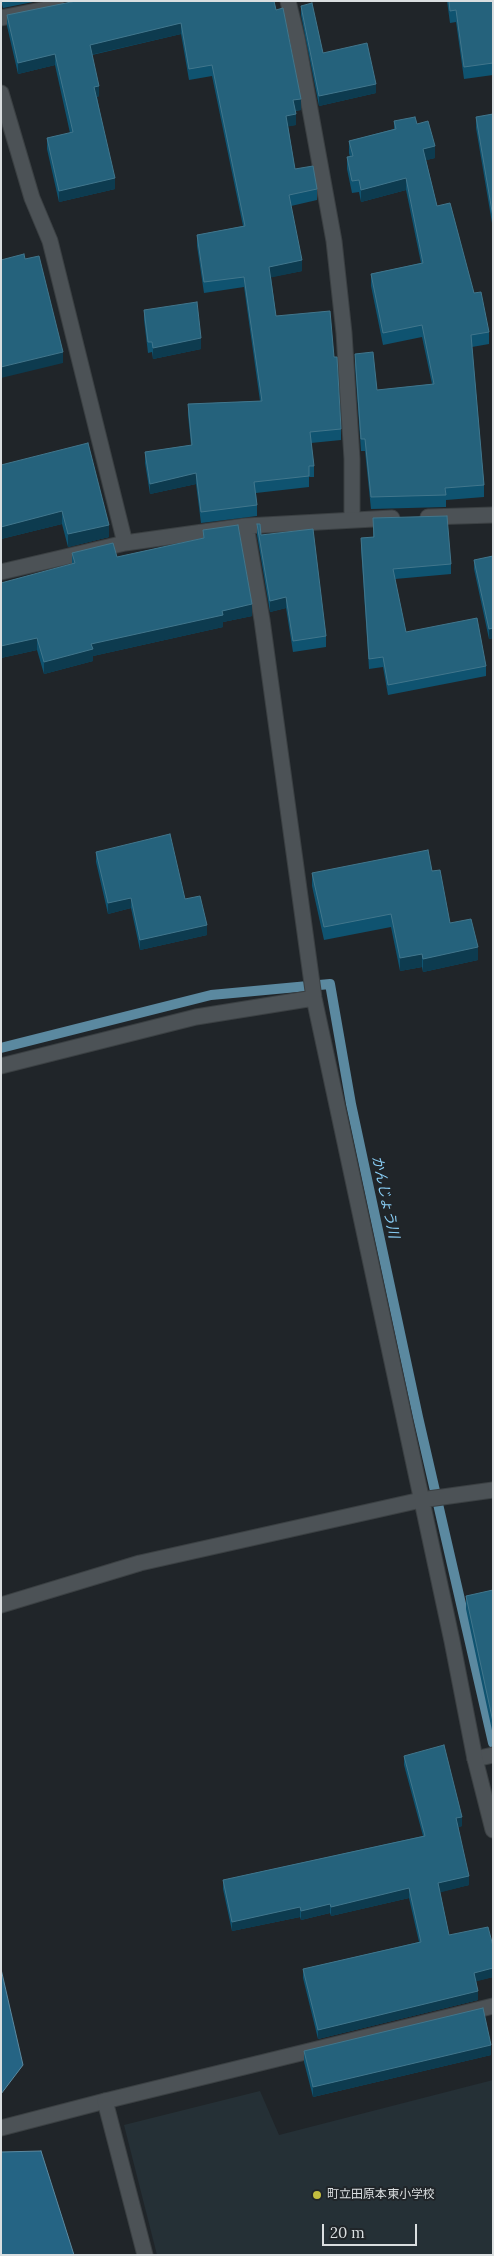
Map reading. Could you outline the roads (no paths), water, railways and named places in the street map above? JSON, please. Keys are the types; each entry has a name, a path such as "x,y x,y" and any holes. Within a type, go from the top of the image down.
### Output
{"street":[{"path":"288,1 297,38 334,241 344,333 352,459 352,519"},
{"path":"1,18 56,4 74,3"},
{"path":"1,93 32,198 50,241 125,543"},
{"path":"1,572 125,543 246,526 352,519 493,515"},
{"path":"246,526 264,630 314,998 452,1641 475,1759 493,1830"},
{"path":"1,1066 196,1017 314,998"},
{"path":"1,1606 140,1563 421,1500 493,1490"},
{"path":"475,1759 493,1755"},
{"path":"1,2128 493,2006"},
{"path":"105,2101 145,2255"}],"water":[{"path":"1,1969 23,2065 1,2094"},
{"path":"41,2151 74,2255 1,2255 1,2152"}],"waterway":[{"name":"かんじょう川","path":"1,1048 211,995 330,984 351,1104 418,1417 493,1743"}],"place":[{"name":"町立田原本東小学校","path":"317,2195"}]}
